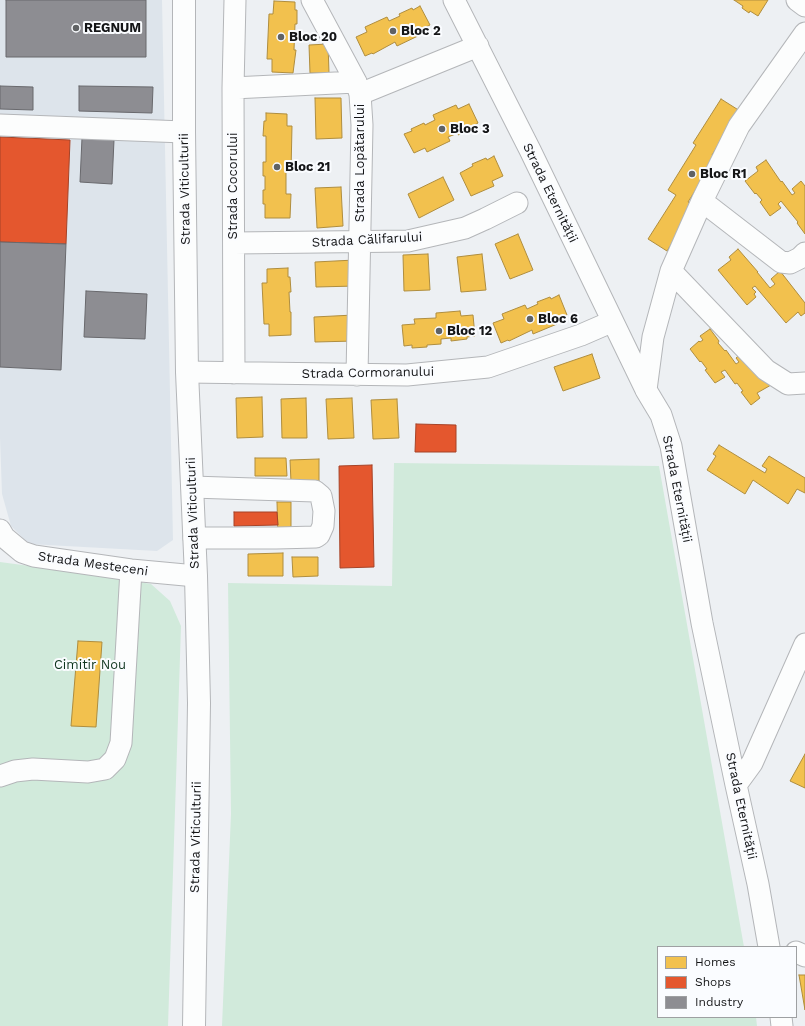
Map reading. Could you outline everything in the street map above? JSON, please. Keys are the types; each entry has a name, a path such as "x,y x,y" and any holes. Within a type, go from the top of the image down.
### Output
{"main road":[{"name":"Strada Viticulturii","path":"184,0 187,372 196,576 199,703 194,1026"}],"street":[{"name":"Strada Cocorului","path":"234,373 233,88 235,0"},
{"name":"Strada Lopătarului","path":"312,0 358,88 362,125 357,375"},
{"name":"Strada Eternității","path":"454,0 530,150 612,322 646,390 661,415 671,446 702,622 736,785 773,945"},
{"path":"797,0 805,6"},
{"path":"646,390 653,337 671,271 702,201 739,126 805,33"},
{"name":"Strada Lopătarului","path":"358,88 478,46"},
{"path":"233,88 358,88"},
{"path":"0,125 184,132"},
{"path":"702,201 781,262 790,263 800,258 805,253"},
{"name":"Strada Călifarului","path":"234,243 408,241 465,228 485,220 517,203"},
{"path":"671,271 766,370 788,384 805,384"},
{"name":"Strada Cormoranului","path":"187,372 407,375 488,367 581,335 612,322"},
{"path":"192,487 315,491 321,496 324,511 323,526 319,535 316,537 194,538"},
{"name":"Strada Mesteceni","path":"0,530 4,537 22,552 34,556 131,570 196,576"},
{"path":"0,776 15,771 33,769 88,772 105,769 115,760 121,743 131,570"},
{"path":"736,785 752,763 805,644"}],"shaded area":[{"path":"0,0 162,0 173,540 157,551 29,544 11,526 2,494 0,438"}],"green space":[{"path":"394,463 659,466 744,946 657,946 657,1018 756,1018 757,1026 222,1026 231,814 228,583 392,586"},
{"name":"Cimitir Nou","path":"0,562 151,584 170,601 181,626 168,1026 0,1026"}],"building: Homes":[{"path":"734,0 768,0 758,16 750,11 749,13 742,8 743,6"},
{"name":"Bloc 20","path":"274,1 295,2 295,10 297,10 297,24 295,24 294,50 296,50 293,73 272,72 272,59 267,59 269,14 273,14"},
{"name":"Bloc 2","path":"420,6 430,25 418,31 420,35 397,46 395,42 373,54 372,53 365,56 356,37 367,32 365,27 387,17 389,21 400,16 399,14 412,8 413,10"},
{"path":"328,44 329,73 310,73 309,45"},
{"path":"315,98 341,98 342,138 316,139"},
{"name":"Bloc R1","path":"721,99 740,111 712,155 716,158 688,202 695,207 667,251 648,239 676,195 668,190 696,145 693,143"},
{"name":"Bloc 3","path":"469,104 478,123 471,127 472,128 458,135 458,133 448,137 450,141 427,152 425,148 414,153 404,134 412,131 411,129 424,123 425,125 435,120 433,115 456,105 458,109"},
{"name":"Bloc 21","path":"266,113 287,114 287,126 292,126 291,172 286,172 286,194 291,194 290,218 265,218 263,190 265,190 265,176 263,176 263,162 266,162 266,136 263,136"},
{"path":"494,156 503,176 492,181 494,186 471,196 460,173 473,166 472,164 486,158 487,160"},
{"path":"766,160 792,195 795,193 792,189 801,181 805,186 805,234 797,223 798,222 781,201 778,204 781,208 770,216 760,202 762,200 756,193 755,194 745,181 758,171 756,167"},
{"path":"443,177 454,200 419,218 408,194"},
{"path":"341,187 343,226 317,228 315,188"},
{"path":"518,234 533,270 510,279 495,244"},
{"path":"738,249 770,288 775,284 771,279 780,271 805,303 805,313 801,316 798,312 786,323 755,286 752,288 756,292 754,294 756,297 747,305 718,270 731,260 729,257"},
{"path":"428,254 430,290 404,291 403,255"},
{"path":"482,254 486,290 461,292 457,257"},
{"path":"355,260 356,286 316,287 315,262"},
{"path":"288,268 291,292 289,292 291,335 269,336 269,324 264,324 262,283 267,283 267,269"},
{"name":"Bloc 6","path":"559,295 567,315 555,320 557,324 533,334 532,330 509,341 508,340 501,343 493,323 504,319 502,314 525,305 527,309 538,304 537,302 550,297 551,299"},
{"name":"Bloc 12","path":"460,311 461,316 473,315 475,336 467,337 467,339 451,341 451,338 441,339 441,344 427,345 427,347 412,348 412,345 404,346 402,325 415,324 414,319 436,318 436,313"},
{"path":"354,315 355,341 315,342 314,317"},
{"path":"710,329 719,341 718,343 725,351 726,350 736,364 739,362 736,358 745,350 771,385 757,393 760,398 751,405 741,392 743,391 737,383 735,384 725,370 721,372 725,377 715,383 705,370 707,369 690,349 699,341 700,342 703,340 700,336"},
{"path":"592,354 600,378 563,391 554,367"},
{"path":"262,397 263,437 237,438 236,398"},
{"path":"306,398 307,438 282,438 281,399"},
{"path":"352,398 354,438 328,439 326,399"},
{"path":"397,399 399,438 373,439 371,400"},
{"path":"719,445 765,473 767,469 762,466 769,456 805,478 805,493 797,489 788,504 753,480 745,494 707,470 716,456 713,454"},
{"path":"255,458 286,458 287,476 255,476"},
{"path":"319,459 319,481 291,482 290,460"},
{"path":"277,502 291,502 291,535 278,535"},
{"path":"283,553 283,576 248,576 248,554"},
{"path":"292,557 318,557 318,576 293,577"},
{"path":"78,641 102,642 96,727 71,726"},
{"path":"805,754 805,788 790,781"},
{"path":"799,975 805,975 805,1010"}],"building: Shops":[{"path":"0,137 70,140 66,244 0,242"},
{"path":"416,424 456,425 456,452 415,452"},
{"path":"372,465 374,567 340,568 339,466"},
{"path":"234,512 277,512 278,525 234,526"}],"building: Industry":[{"name":"REGNUM","path":"6,0 146,0 146,57 6,57"},
{"path":"0,86 33,87 33,110 0,109"},
{"path":"79,86 153,87 152,113 79,111"},
{"path":"82,138 114,140 112,184 80,182"},
{"path":"0,242 66,244 61,370 0,367"},
{"path":"86,291 147,294 145,339 84,337"}],"place":[{"name":"REGNUM","path":"76,28"},
{"name":"Bloc 2","path":"393,31"},
{"name":"Bloc 20","path":"281,37"},
{"name":"Bloc 3","path":"442,129"},
{"name":"Bloc 21","path":"277,167"},
{"name":"Bloc R1","path":"692,174"},
{"name":"Bloc 6","path":"530,319"},
{"name":"Bloc 12","path":"439,331"}]}
